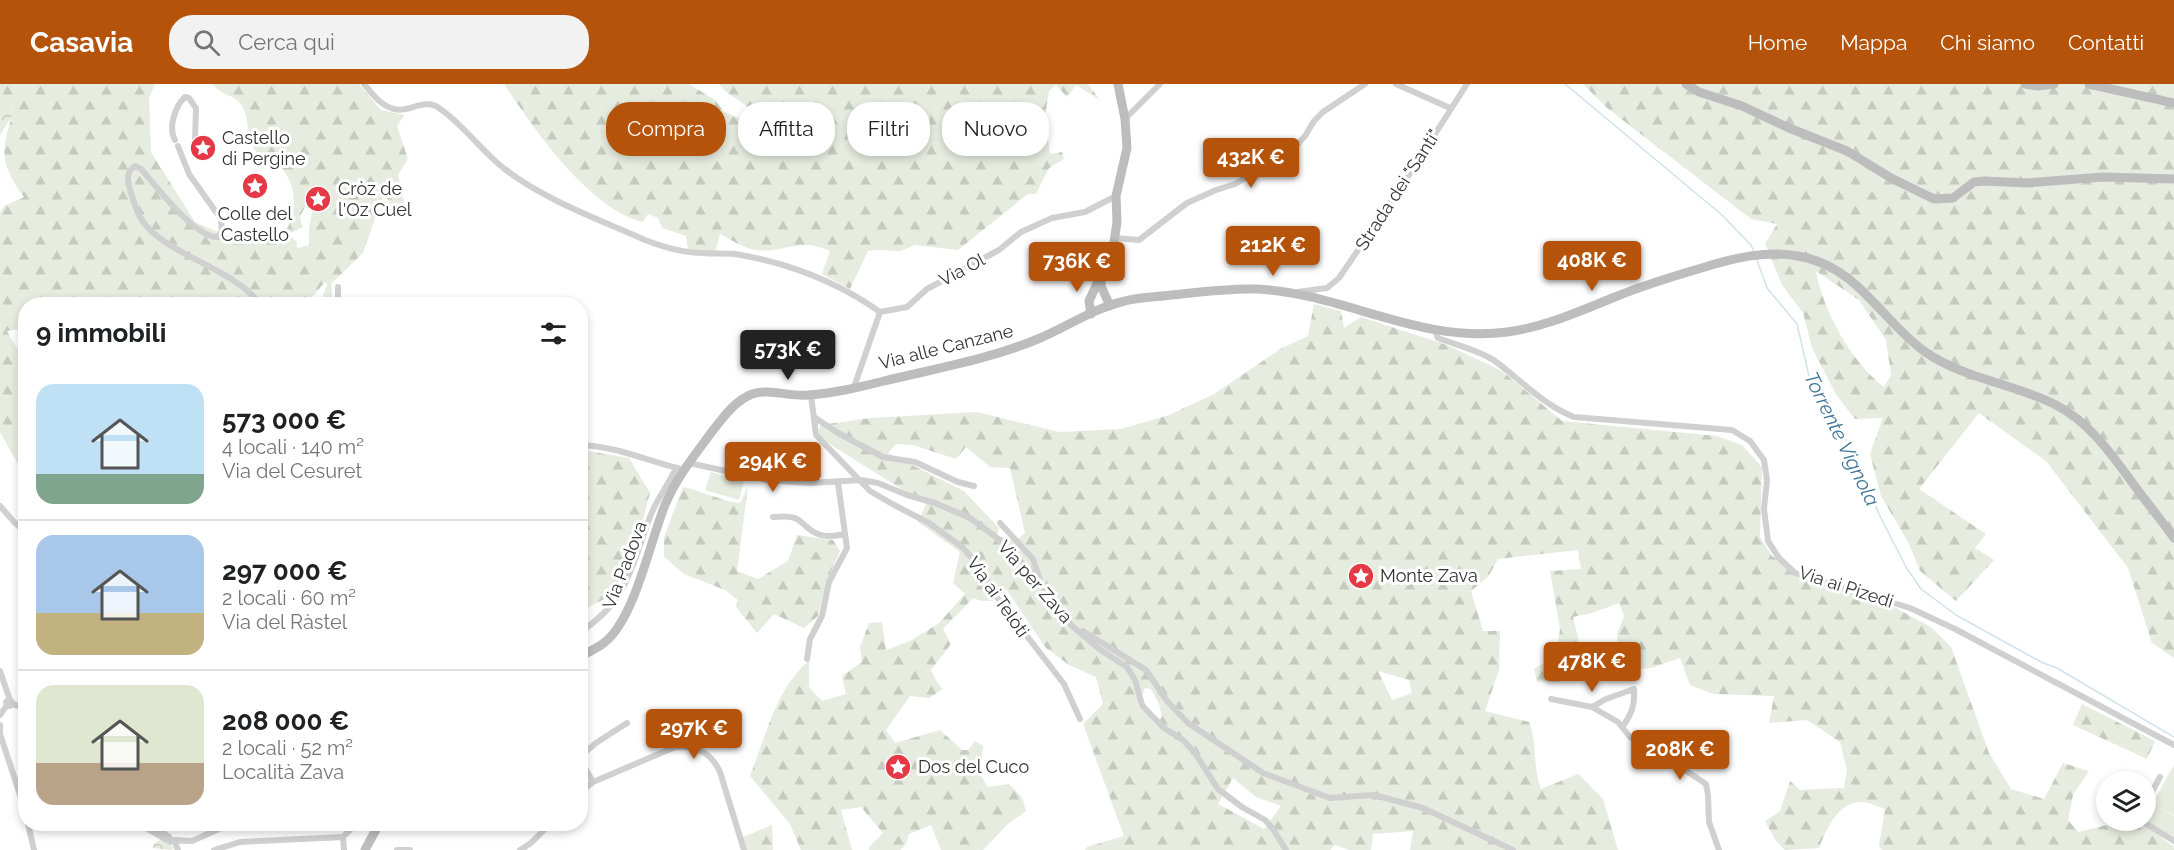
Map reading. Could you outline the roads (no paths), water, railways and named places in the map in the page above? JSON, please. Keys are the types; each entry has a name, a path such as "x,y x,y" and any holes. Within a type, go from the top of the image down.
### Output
{"main road":[{"path":"1686,84 1699,92 1742,106 1847,151 1891,178 1934,199 1953,198 1974,182 1984,181 2027,183 2103,177 2174,179"},
{"path":"2025,84 2038,86 2054,84"},
{"path":"2089,84 2174,103"},
{"path":"1091,314 1089,301 1111,256 1115,238 1116,196 1127,148 1125,119 1119,89"},
{"name":"Via alle Canzane","path":"811,395 1004,352 1041,338 1110,306 1136,299 1231,289 1287,292 1313,296 1435,331 1465,334 1507,333 1545,324 1658,281 1720,262 1747,256 1794,255 1815,260 1856,282 1906,336 1926,352 1947,364 2052,403 2072,414 2089,428 2107,448 2174,538"},
{"path":"1101,276 1101,286 1110,306"},
{"name":"Via Padova","path":"588,652 605,642 627,612 664,506 683,467 733,406 750,395 765,392 795,396 811,395"},
{"path":"364,850 375,831"}],"street":[{"path":"364,84 379,102 392,109 401,110 421,104 437,106 504,169 530,188 596,218 664,247 703,253 736,254 806,271 826,280 880,312 855,387"},
{"path":"1113,84 1119,89"},
{"path":"1125,119 1160,84"},
{"path":"1115,238 1139,240 1187,203 1235,184 1292,150 1323,112 1365,84"},
{"path":"1396,84 1450,108"},
{"name":"Strada dei \"Santi\"","path":"1287,292 1327,288 1339,278 1405,182 1467,84"},
{"path":"195,141 196,108 186,97 181,100 174,117 172,131 189,174 220,219 222,231 218,237 212,237 200,231 141,168 135,166 129,171 127,179 141,218 150,230 162,239 240,285 253,297"},
{"name":"Via Ol","path":"880,312 907,307 927,289 999,250 1021,232 1052,218 1085,212 1116,196"},
{"path":"338,287 339,297"},
{"name":"Via ai Pizedi","path":"1435,331 1438,338 1492,359 1560,412 1574,417 1732,430 1750,441 1764,460 1767,480 1764,509 1768,541 1779,558 1795,573 1910,608 1965,634 2174,745"},
{"name":"Via ai Telòti","path":"811,395 816,435 870,491 929,523 962,547 981,568 996,596 1064,684 1080,719"},
{"path":"814,417 838,433 883,457 915,462 958,482 974,486"},
{"path":"588,446 621,450 653,462 767,480 837,483 861,480"},
{"path":"588,627 618,598 633,567 651,514 683,467"},
{"name":"Via per Zava","path":"861,480 878,483 970,518 1004,543 1077,629"},
{"path":"807,659 810,639 822,616 829,582 847,548 837,483"},
{"path":"0,506 18,525"},
{"path":"773,517 789,516 799,520 820,536 831,537 845,534"},
{"path":"1000,523 1033,559 1041,584"},
{"path":"1077,629 1099,649 1127,668 1135,680 1142,705 1164,728 1183,740 1195,753 1218,789 1242,807 1265,820 1286,850"},
{"path":"1077,629 1146,670 1167,701 1188,723 1263,773 1330,798 1374,795 1423,808 1513,850"},
{"path":"0,671 10,703"},
{"path":"1592,707 1606,699 1634,689 1633,712 1623,726"},
{"path":"1551,699 1592,707 1623,726 1630,737 1706,784 1709,822 1719,850"},
{"path":"10,703 18,706"},
{"path":"0,715 10,703"},
{"path":"588,748 627,723"},
{"path":"0,725 0,735 18,789"},
{"path":"588,786 675,747 687,746 701,749 715,760 744,850"},
{"path":"588,773 593,782"},
{"path":"2156,784 2160,777"},
{"path":"2156,830 2174,841"},
{"path":"29,831 33,850"},
{"path":"151,831 170,842 174,840 192,841 214,831"},
{"path":"161,831 174,840 178,850"},
{"path":"214,850 240,842 343,837 349,831"},
{"path":"520,850 543,831"},
{"path":"343,837 344,850"},
{"path":"398,850 410,850"}],"waterway":[{"name":"Torrente Vignola","path":"1565,84 1722,215 1751,245 1754,252"},
{"name":"Torrente Vignola","path":"1757,260 1767,288 1797,324 1809,376 1844,435 1879,514 1906,567 1921,589 1956,615 2043,663 2057,668 2174,737"}],"place":[{"name":"Castello di Pergine","path":"203,148"},
{"name":"Colle del Castello","path":"255,186"},
{"name":"Cròz de l'Oz Cuel","path":"318,199"},
{"name":"Monte Zava","path":"1361,576"},
{"name":"Dos del Cuco","path":"898,767"}]}
